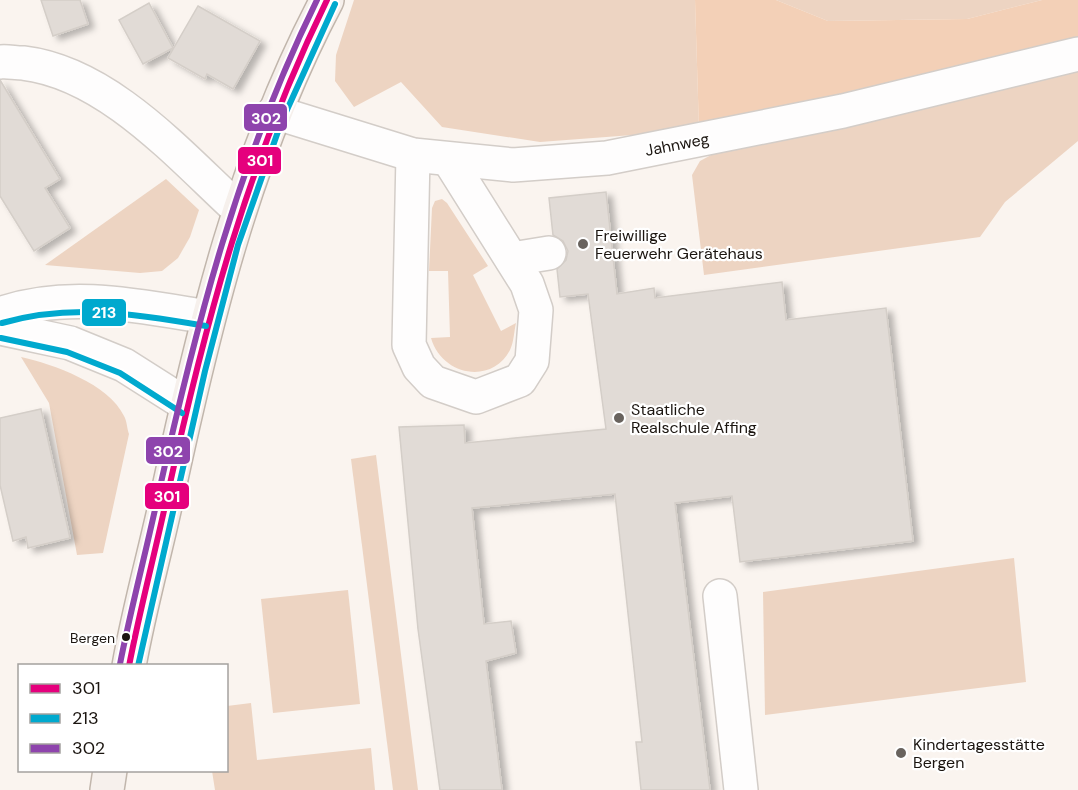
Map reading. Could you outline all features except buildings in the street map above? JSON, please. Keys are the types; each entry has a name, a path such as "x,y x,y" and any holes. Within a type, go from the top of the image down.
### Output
{"main road":[{"path":"129,664 207,317 239,210 274,112 298,55 327,0"},
{"path":"107,790 110,772"}],"street":[{"name":"Jahnweg","path":"274,112 413,155 513,165 607,158 843,111 1078,54"},
{"path":"0,62 39,65 78,78 125,108 164,139 239,210"},
{"path":"413,155 409,345 419,367 433,382 476,397 520,380 532,361 536,310 527,284 449,160"},
{"path":"512,259 549,253"},
{"path":"0,314 43,303 78,301 138,306 207,317"},
{"path":"0,328 70,343 124,365 187,405"},
{"path":"720,596 741,790"}],"shaded area":[{"path":"354,0 695,0 699,130 540,142 442,127 401,82 354,107 335,81 336,55"},
{"path":"695,0 776,0 828,21 967,19 1042,0 1078,0 1078,40 699,130"},
{"path":"776,0 1042,0 967,19 828,21"},
{"path":"1078,66 1078,141 1005,202 980,237 704,275 692,175 700,161 713,154"},
{"path":"166,179 199,210 190,237 178,258 162,271 140,273 45,265"},
{"path":"442,199 447,203 488,266 473,275 501,331 516,323 510,350 502,361 480,372 456,368 445,361 431,338 450,337 448,271 429,271 432,208 435,201"},
{"path":"21,357 64,370 93,385 117,405 125,418 129,434 103,553 77,555 49,403"},
{"path":"376,455 418,790 393,790 351,459"},
{"path":"1014,558 1026,682 765,715 763,592"},
{"path":"348,590 360,704 273,713 261,599"},
{"path":"251,703 257,760 371,748 375,790 215,790 212,772 228,772 228,706"}],"transit line":[{"name":"302","path":"120,664 188,367 222,243 264,121 317,0"},
{"name":"301","path":"129,664 197,368 232,244 274,122 327,0"},
{"name":"213","path":"138,664 205,371 238,245 281,123 335,4"},
{"name":"213","path":"2,323 53,313 104,312 206,326"},
{"name":"213","path":"1,338 67,352 120,373 182,413"}],"place":[{"name":"Freiwillige Feuerwehr Gerätehaus","path":"583,244"},
{"name":"Staatliche Realschule Affing","path":"619,418"},
{"name":"Bergen","path":"126,637"},
{"name":"Kindertagesstätte Bergen","path":"901,753"}]}
